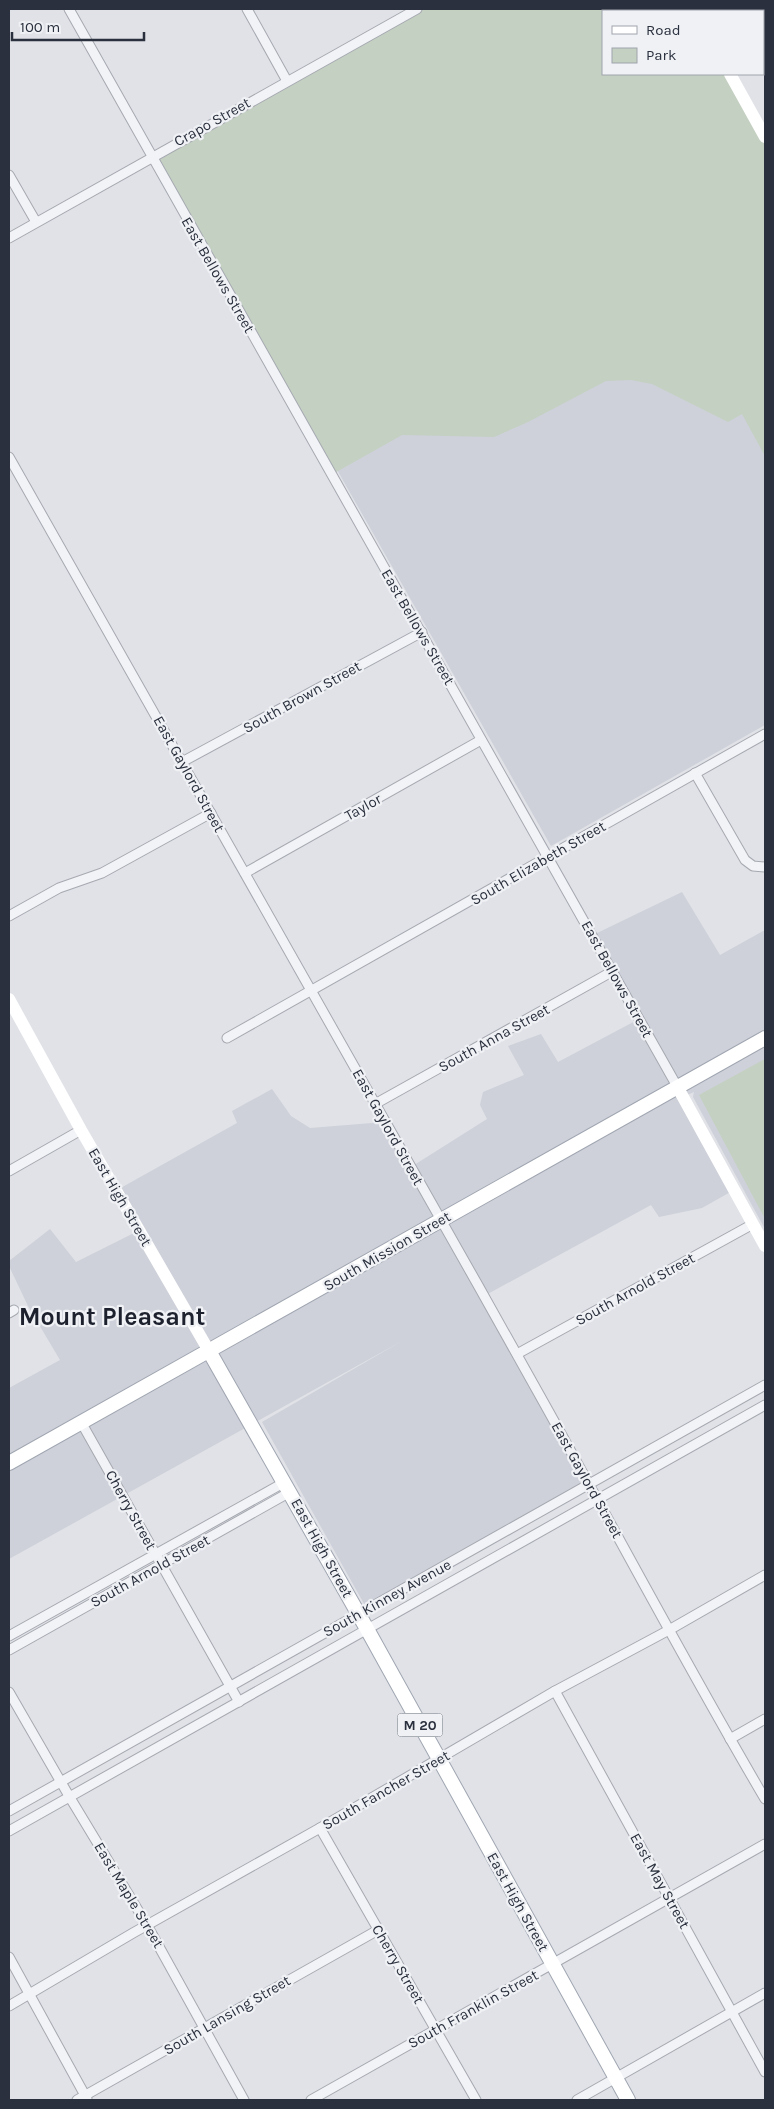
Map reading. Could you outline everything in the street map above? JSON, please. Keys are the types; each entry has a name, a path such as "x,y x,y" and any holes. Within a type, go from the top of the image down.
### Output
{"main road":[{"name":"South Mission Street","path":"9,1463 765,1038"},
{"name":"East High Street","path":"209,1351 359,1614 628,2100"}],"street":[{"name":"East Bellows Street","path":"69,9 613,971 765,1246"},
{"path":"247,9 287,81"},
{"name":"Crapo Street","path":"9,238 151,156 417,9"},
{"path":"731,75 765,137"},
{"path":"9,175 36,222"},
{"name":"East Gaylord Street","path":"9,457 376,1104 765,1799"},
{"name":"South Brown Street","path":"182,762 422,632"},
{"name":"South Elizabeth Street","path":"227,1038 765,734"},
{"name":"Taylor","path":"245,873 481,740"},
{"path":"695,773 745,860 753,866 765,867"},
{"path":"9,916 59,888 102,873 210,813"},
{"name":"South Anna Street","path":"376,1104 613,971"},
{"name":"East High Street","path":"9,999 81,1130 209,1351"},
{"path":"9,1171 81,1130"},
{"name":"South Arnold Street","path":"516,1354 753,1224"},
{"name":"South Kinney Avenue","path":"9,1812 765,1384"},
{"name":"South Kinney Avenue","path":"9,1831 765,1405"},
{"name":"Cherry Street","path":"81,1422 239,1702"},
{"name":"South Arnold Street","path":"9,1636 155,1554 287,1487"},
{"name":"South Arnold Street","path":"9,1650 161,1565 287,1487"},
{"name":"South Fancher Street","path":"9,2006 147,1925 320,1828 554,1691 669,1630 765,1575"},
{"name":"East May Street","path":"554,1691 765,2072"},
{"name":"East Maple Street","path":"9,1692 147,1925 244,2100"},
{"path":"730,1739 765,1720"},
{"name":"Cherry Street","path":"320,1828 476,2100"},
{"name":"South Franklin Street","path":"311,2100 765,1844"},
{"name":"South Lansing Street","path":"84,2099 204,2028 378,1930"},
{"path":"9,1957 84,2099"},
{"path":"577,2100 765,1994"}],"shaded area":[{"path":"602,11 602,75 765,170 765,725 551,846 162,162"},
{"path":"682,892 720,955 765,930 765,1229 693,1097 694,1092 685,1096 734,1190 702,1208 659,1217 651,1205 484,1296 589,1484 367,1609 262,1422 402,1341 9,1559 9,1388 60,1360 28,1306 9,1266 9,1261 50,1229 76,1262 140,1230 117,1190 237,1123 232,1111 272,1089 291,1116 310,1128 385,1122 411,1167 487,1119 480,1105 483,1092 524,1075 508,1046 541,1034 558,1062 639,1019 593,935"}],"green space":[{"path":"417,9 693,9 602,10 602,75 731,75 765,137 765,456 742,414 728,422 652,384 631,380 606,381 528,422 494,437 402,435 331,475 151,157"},
{"path":"765,1059 765,1219 699,1095"}],"district":[{"name":"Mount Pleasant","path":"112,1316"}]}
